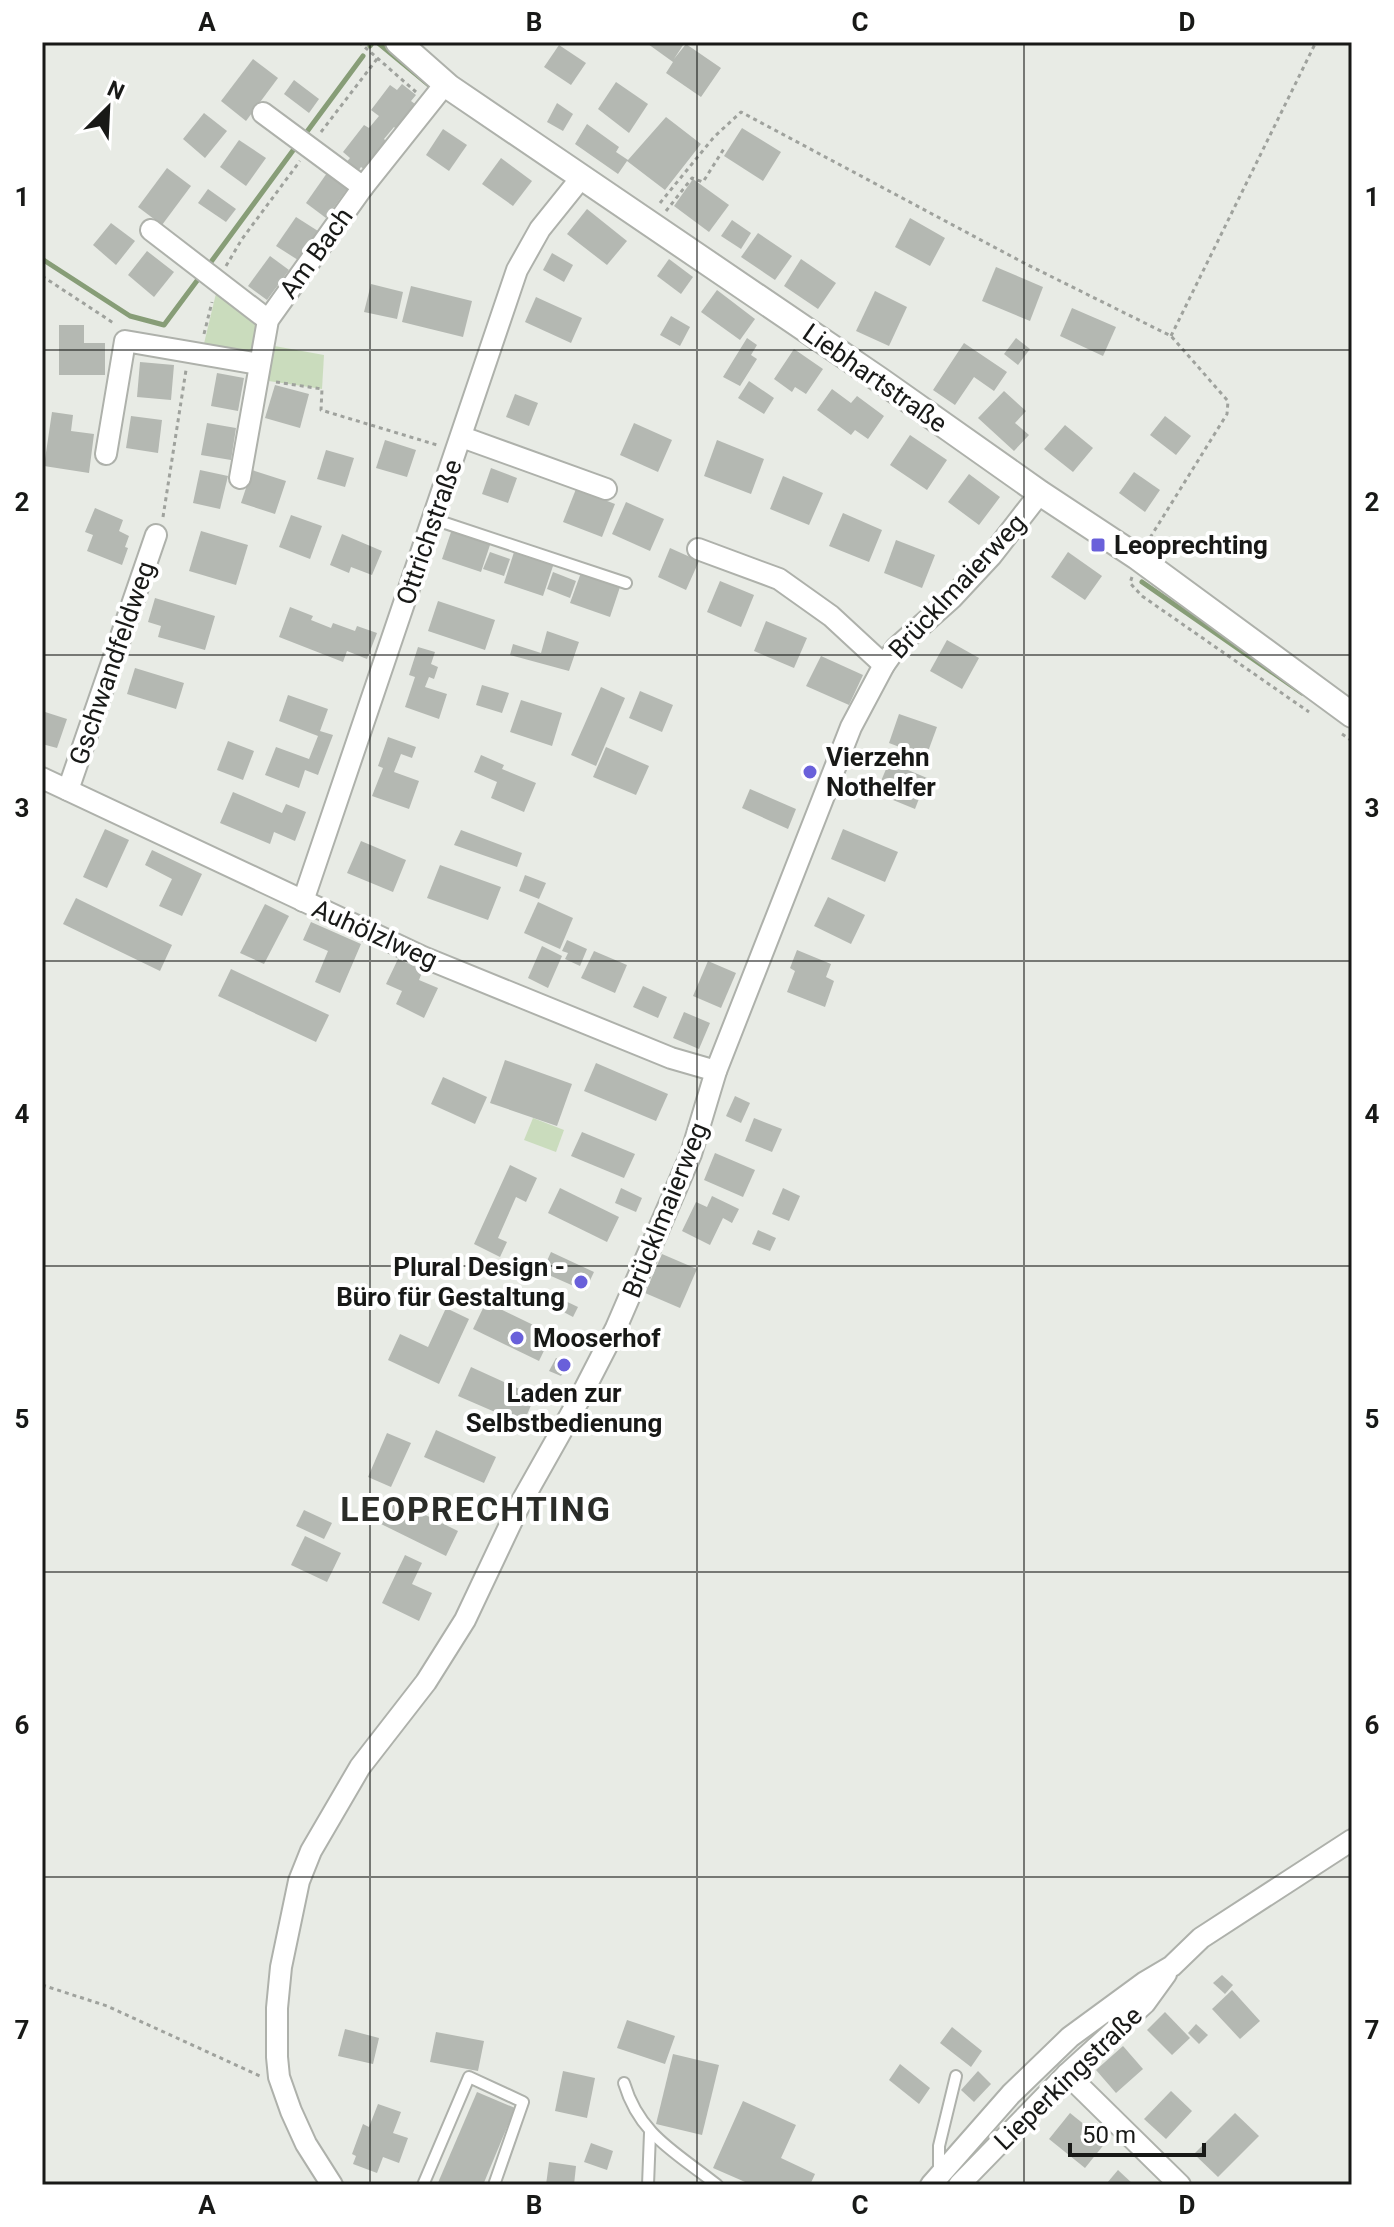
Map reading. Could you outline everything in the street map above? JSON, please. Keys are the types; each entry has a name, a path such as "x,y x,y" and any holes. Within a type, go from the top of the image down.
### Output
{"street":[{"name":"Liebhartstraße","path":"398,42 437,93 581,178 1137,557 1345,724"},
{"name":"Am Bach","path":"240,478 268,320 363,187 437,93"},
{"name":"Am Bach","path":"263,113 363,187"},
{"name":"Ottrichstraße","path":"303,901 517,270 540,229 581,178"},
{"name":"Am Bach","path":"151,230 268,320"},
{"path":"106,454 125,341 194,353 258,370"},
{"path":"459,445 606,489"},
{"name":"Brücklmaierweg","path":"332,2185 306,2144 279,2077 277,2008 281,1967 299,1881 311,1851 360,1767 426,1682 465,1620 518,1508 616,1328 691,1154 716,1071 851,727 884,665 896,648 972,576 1040,493"},
{"name":"Gschwandfeldweg","path":"68,790 156,535"},
{"path":"698,549 779,579 831,616 884,665"},
{"name":"Auhölzlweg","path":"42,778 423,957 671,1058 716,1071"},
{"name":"Lieperkingstraße","path":"959,2185 1067,2074 1145,2003 1172,1966 1201,1938 1352,1840"},
{"name":"Lieperkingstraße","path":"935,2180 1011,2094 1070,2037 1172,1966"},
{"path":"1067,2074 1180,2185"}],"lane":[{"path":"433,519 626,583"},
{"path":"935,2180 939,2146 956,2076"},
{"path":"423,2185 469,2077 523,2102 494,2185"},
{"path":"624,2083 631,2106 650,2133 717,2185"},
{"path":"648,2185 650,2133"}],"path":[{"path":"359,42 377,59 437,93"},
{"path":"1171,336 1316,42"},
{"path":"156,535 162,528 209,274 242,239 303,143 377,59"},
{"path":"659,203 714,137 741,112 1024,263 1171,336 1228,401 1227,414 1137,557 1130,583 1142,596 1313,714"},
{"path":"666,210 692,178 703,182 725,147"},
{"path":"42,276 116,324 125,341"},
{"path":"258,370 262,380 322,389 321,410 459,445"},
{"path":"1345,724 1352,741"},
{"path":"42,1985 107,2006 258,2076 279,2077"}],"green space":[{"path":"218,285 265,321 257,361 202,352"},
{"path":"269,345 324,355 322,389 262,380"},
{"path":"533,1118 564,1130 556,1152 524,1140"}],"building":[{"path":"685,42 674,59 686,44 721,68 701,97 666,73 673,62 648,44"},
{"path":"559,45 586,63 571,85 544,67"},
{"path":"253,59 278,78 246,121 221,101"},
{"path":"294,80 319,99 309,113 284,94"},
{"path":"616,82 648,104 629,133 598,109"},
{"path":"402,84 416,95 411,101 415,104 397,130 394,127 384,139 387,142 356,174 344,165 350,158 343,152 364,125 369,128 379,116 371,110 390,85 397,90"},
{"path":"557,103 573,114 563,131 547,122"},
{"path":"204,113 227,131 205,158 183,139"},
{"path":"666,117 701,144 665,190 627,161 618,174 575,144 587,124 619,147 616,152 628,160"},
{"path":"742,128 781,152 763,181 724,156"},
{"path":"443,129 467,145 449,171 426,155"},
{"path":"239,140 266,158 246,186 220,167"},
{"path":"501,158 532,181 513,206 482,184"},
{"path":"167,168 191,186 162,225 138,207"},
{"path":"327,173 348,188 326,218 306,203"},
{"path":"693,179 729,205 709,232 674,206"},
{"path":"208,189 236,209 226,222 198,203"},
{"path":"587,209 627,241 607,265 567,234"},
{"path":"296,217 318,231 298,260 276,246"},
{"path":"910,218 945,238 930,266 895,247"},
{"path":"732,220 751,233 741,249 721,236"},
{"path":"111,223 135,241 116,265 93,245"},
{"path":"758,233 792,256 775,280 741,257"},
{"path":"147,251 174,272 154,297 128,275"},
{"path":"552,253 573,265 564,282 543,270"},
{"path":"270,256 289,270 267,300 248,286"},
{"path":"669,259 693,277 681,294 657,276"},
{"path":"801,259 836,283 818,309 784,286"},
{"path":"996,267 1043,287 1030,321 982,301"},
{"path":"371,284 403,292 397,319 364,312"},
{"path":"411,286 472,301 463,337 402,322"},
{"path":"717,290 755,319 740,340 701,312"},
{"path":"875,291 907,307 889,346 856,331"},
{"path":"536,297 582,318 571,343 525,322"},
{"path":"1072,308 1116,327 1103,356 1060,336"},
{"path":"671,316 690,327 680,346 660,335"},
{"path":"59,325 84,325 84,343 105,343 105,375 59,375"},
{"path":"747,338 757,345 751,355 757,359 740,386 723,377"},
{"path":"1016,338 1030,349 1018,365 1004,354"},
{"path":"964,343 1007,372 994,391 974,377 955,405 933,390"},
{"path":"794,349 823,369 806,394 795,387 792,392 774,379"},
{"path":"140,362 174,365 171,400 137,397"},
{"path":"217,373 244,378 238,411 211,406"},
{"path":"749,381 774,398 764,414 738,398"},
{"path":"275,385 309,394 300,428 265,418"},
{"path":"832,389 851,403 857,396 884,416 868,439 855,430 851,435 817,410"},
{"path":"1004,391 1026,411 1015,423 1029,435 1014,451 978,418"},
{"path":"515,394 538,403 529,426 506,417"},
{"path":"52,412 73,415 71,431 94,434 89,473 44,466"},
{"path":"131,416 162,420 158,453 126,448"},
{"path":"1165,416 1191,436 1176,455 1150,435"},
{"path":"207,423 236,428 231,460 201,455"},
{"path":"634,423 672,440 658,472 620,455"},
{"path":"1065,425 1093,448 1073,472 1044,449"},
{"path":"910,435 947,460 927,490 890,465"},
{"path":"385,440 416,450 407,477 376,468"},
{"path":"717,440 764,459 751,494 704,476"},
{"path":"326,450 354,458 345,487 317,479"},
{"path":"491,468 517,478 508,503 482,494"},
{"path":"200,470 228,476 220,509 193,503"},
{"path":"252,470 286,481 275,514 241,503"},
{"path":"1134,472 1160,490 1145,512 1119,493"},
{"path":"969,474 1000,497 979,525 948,502"},
{"path":"783,476 823,493 809,525 770,509"},
{"path":"576,489 615,504 602,537 563,522"},
{"path":"626,502 664,519 650,551 612,534"},
{"path":"95,508 123,520 119,531 129,536 122,565 87,551 93,535 85,532"},
{"path":"843,513 882,530 869,562 829,546"},
{"path":"291,515 322,526 310,559 279,547"},
{"path":"453,526 492,539 481,572 442,559"},
{"path":"201,531 248,545 236,585 189,571"},
{"path":"342,534 382,551 372,575 351,567 349,573 330,565"},
{"path":"896,540 935,555 922,588 884,573"},
{"path":"670,548 699,561 686,590 658,577"},
{"path":"515,549 554,563 543,596 504,583"},
{"path":"490,552 510,559 504,576 483,569"},
{"path":"1068,552 1102,576 1085,600 1051,577"},
{"path":"582,570 621,584 610,617 570,603"},
{"path":"553,572 576,581 570,598 547,589"},
{"path":"720,581 754,595 741,627 707,612"},
{"path":"155,598 215,616 205,650 158,637 161,626 148,622"},
{"path":"438,601 495,620 485,650 428,631"},
{"path":"290,607 313,616 311,620 331,628 333,623 355,631 357,626 377,633 367,659 347,651 343,662 279,637"},
{"path":"766,621 807,638 794,668 754,651"},
{"path":"547,631 579,642 569,671 510,655 513,644 541,653"},
{"path":"947,640 979,658 962,689 930,671"},
{"path":"418,647 435,652 431,664 438,667 434,679 429,677 425,687 447,694 439,719 405,707 415,677 409,675"},
{"path":"821,656 863,675 849,705 806,686"},
{"path":"135,668 184,683 176,709 127,694"},
{"path":"482,685 509,693 502,713 476,705"},
{"path":"601,687 625,698 596,766 571,755"},
{"path":"640,691 673,705 662,732 629,718"},
{"path":"288,695 328,709 320,731 333,735 318,775 305,770 299,788 265,775 276,747 309,759 318,736 279,721"},
{"path":"521,700 562,713 552,746 510,732"},
{"path":"42,711 67,719 57,748 42,744"},
{"path":"899,714 937,727 926,757 889,743"},
{"path":"388,737 416,747 412,758 401,754 394,772 419,781 409,809 372,796 383,768 378,766"},
{"path":"228,741 254,751 243,780 217,770"},
{"path":"606,747 649,766 636,795 593,777"},
{"path":"481,755 504,765 502,769 536,783 524,812 491,798 497,782 474,772"},
{"path":"889,762 927,778 915,809 876,793"},
{"name":"Vierzehn Nothelfer","path":"807,765 819,771 814,780 802,773"},
{"path":"750,789 796,809 788,829 742,808"},
{"path":"233,792 282,813 286,804 306,812 295,841 274,832 270,844 220,823"},
{"path":"105,829 129,840 107,888 83,877"},
{"path":"843,829 898,852 885,882 831,859"},
{"path":"461,830 522,853 517,867 454,845"},
{"path":"361,841 406,860 393,892 347,873"},
{"path":"152,850 202,874 182,916 159,906 172,879 145,865"},
{"path":"440,865 501,887 488,920 427,898"},
{"path":"525,875 546,883 539,899 519,891"},
{"path":"828,897 865,915 851,944 814,926"},
{"path":"76,898 172,945 160,971 63,924"},
{"path":"538,902 573,918 560,949 524,933"},
{"path":"265,904 289,916 264,964 240,953"},
{"path":"311,922 361,944 340,993 315,982 328,951 303,940"},
{"path":"567,940 587,949 580,966 565,959 568,953 562,951"},
{"path":"542,946 562,956 548,988 528,978"},
{"path":"797,950 831,964 826,977 834,981 825,1007 787,992 795,971 790,968"},
{"path":"594,951 627,965 615,993 581,978"},
{"path":"398,959 423,970 419,980 438,988 424,1018 396,1004 402,991 386,984"},
{"path":"708,961 736,973 721,1008 693,996"},
{"path":"231,969 329,1015 316,1042 218,996"},
{"path":"643,986 667,997 658,1018 633,1007"},
{"path":"684,1012 710,1023 699,1049 673,1038"},
{"path":"505,1060 572,1084 557,1126 490,1103"},
{"path":"596,1063 668,1094 656,1121 584,1091"},
{"path":"443,1077 487,1097 475,1124 431,1104"},
{"path":"735,1096 750,1103 741,1123 726,1116"},
{"path":"754,1118 782,1129 772,1152 745,1141"},
{"path":"582,1132 635,1154 624,1178 571,1156"},
{"path":"715,1153 755,1170 743,1197 704,1180"},
{"path":"510,1165 537,1178 526,1202 516,1197 498,1238 507,1242 500,1257 474,1244"},
{"path":"560,1188 619,1217 607,1242 548,1213"},
{"path":"621,1188 642,1198 636,1212 615,1203"},
{"path":"783,1188 800,1196 789,1221 772,1214"},
{"path":"712,1196 739,1209 732,1223 723,1218 710,1245 682,1231 696,1202 707,1207"},
{"path":"758,1230 776,1238 770,1251 752,1244"},
{"path":"551,1252 594,1272 585,1291 542,1272"},
{"path":"662,1254 697,1269 680,1308 645,1293"},
{"path":"559,1298 578,1307 573,1317 554,1307"},
{"path":"486,1302 552,1334 539,1361 473,1329"},
{"path":"446,1308 469,1319 439,1384 388,1360 400,1334 428,1347"},
{"path":"556,1358 568,1363 561,1376 549,1371"},
{"path":"471,1367 535,1396 523,1424 458,1396"},
{"path":"436,1430 496,1457 484,1483 424,1457"},
{"path":"387,1433 411,1443 391,1487 368,1477"},
{"path":"393,1499 458,1531 446,1556 381,1524"},
{"path":"304,1510 332,1523 324,1539 296,1526"},
{"path":"305,1536 341,1553 327,1582 291,1565"},
{"path":"405,1555 422,1563 412,1584 432,1593 419,1621 382,1603"},
{"path":"1222,1975 1233,1985 1225,1994 1213,1983"},
{"path":"1232,1990 1260,2021 1240,2039 1212,2009"},
{"path":"1165,2012 1190,2038 1172,2055 1147,2030"},
{"path":"627,2020 675,2036 665,2064 617,2048"},
{"path":"1196,2024 1208,2035 1199,2044 1188,2033"},
{"path":"952,2027 982,2051 971,2067 940,2043"},
{"path":"345,2029 379,2038 373,2064 338,2056"},
{"path":"436,2032 484,2041 478,2071 430,2062"},
{"path":"1123,2046 1143,2069 1116,2093 1096,2070"},
{"path":"673,2054 719,2065 702,2135 656,2124"},
{"path":"900,2064 930,2088 919,2104 889,2080"},
{"path":"563,2071 595,2078 587,2118 555,2111"},
{"path":"978,2071 991,2084 974,2102 961,2090"},
{"path":"1171,2091 1192,2111 1166,2139 1144,2119"},
{"path":"477,2092 515,2108 483,2185 437,2185"},
{"path":"743,2101 796,2125 781,2158 815,2174 810,2185 752,2185 713,2168"},
{"path":"378,2104 401,2112 393,2133 408,2138 399,2163 383,2157 377,2173 353,2164 356,2156 352,2154 363,2124 369,2127"},
{"path":"1070,2113 1106,2142 1085,2168 1049,2139"},
{"path":"1235,2113 1259,2136 1218,2177 1194,2154"},
{"path":"591,2143 613,2151 607,2170 584,2162"},
{"path":"549,2162 576,2166 574,2185 546,2185"},
{"path":"1118,2170 1134,2185 1107,2183"}],"waterway":[{"path":"370,46 373,42"},
{"path":"377,42 429,85"},
{"path":"303,137 363,56"},
{"path":"208,266 297,145"},
{"path":"42,259 130,316 164,325 202,274"},
{"path":"1142,582 1302,693"}],"place":[{"name":"Leoprechting","path":"1098,545"},
{"name":"Vierzehn Nothelfer","path":"810,772"},
{"name":"Plural Design - Büro für Gestaltung","path":"581,1282"},
{"name":"Mooserhof","path":"517,1338"},
{"name":"Laden zur Selbstbedienung","path":"564,1365"}],"district":[{"name":"LEOPRECHTING","path":"476,1509"}]}
